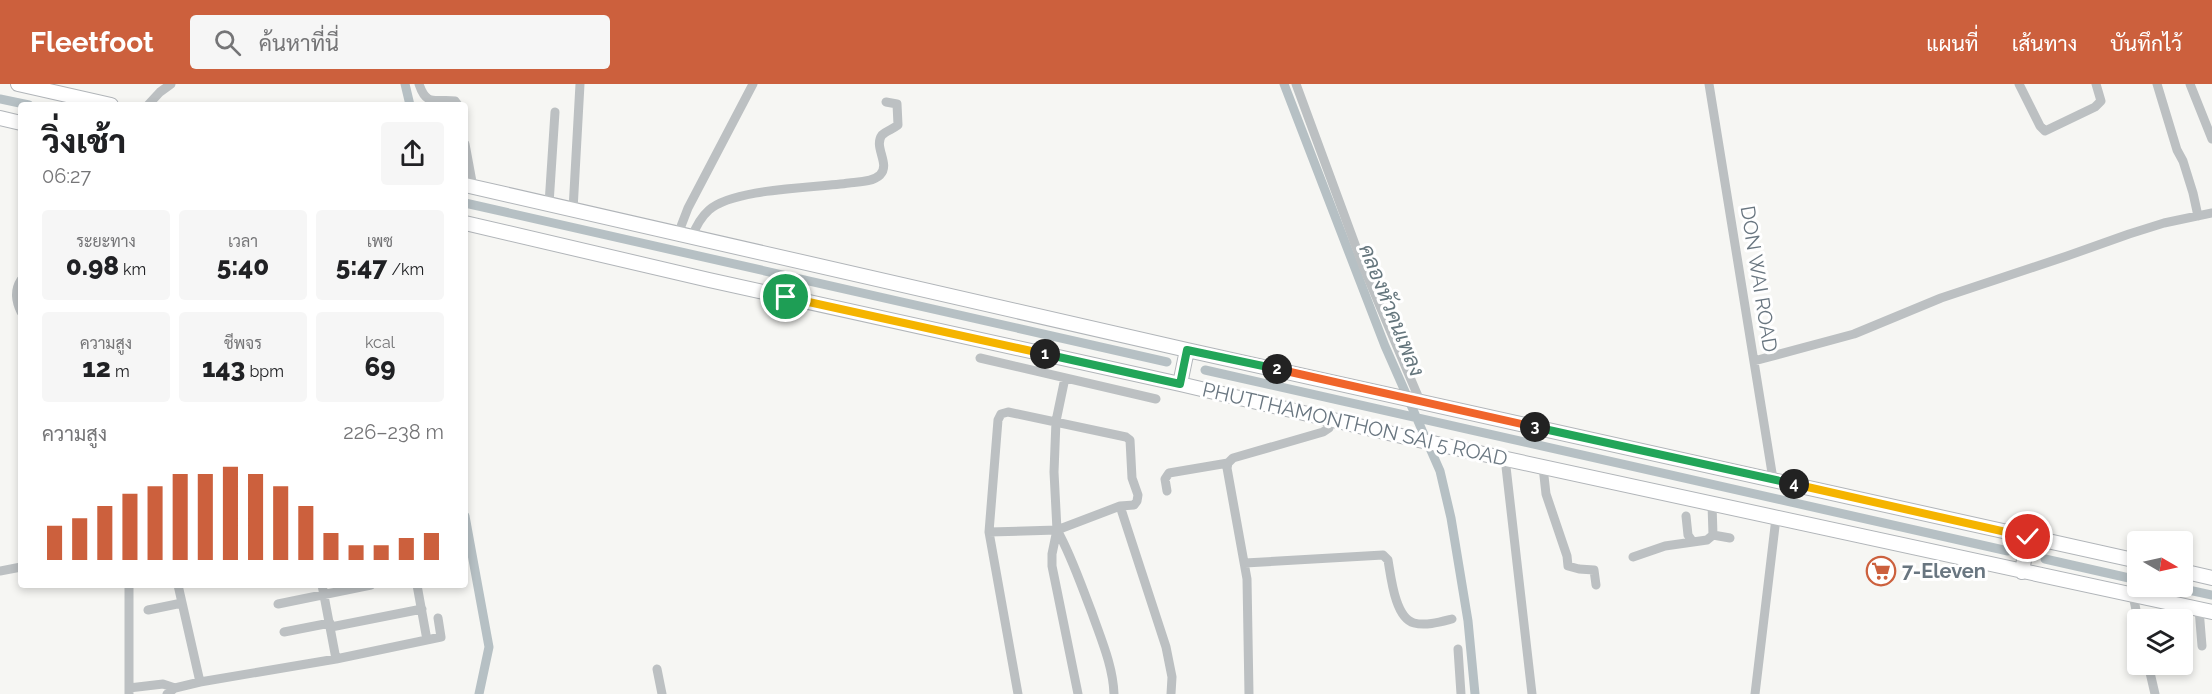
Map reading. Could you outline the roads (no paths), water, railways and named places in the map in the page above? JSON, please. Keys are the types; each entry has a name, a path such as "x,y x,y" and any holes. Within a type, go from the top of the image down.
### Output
{"main road":[{"path":"18,84 67,89 103,102"},
{"path":"0,118 18,122"},
{"name":"PHUTTHAMONTHON SAI 5 ROAD","path":"469,186 1187,350 2127,559"},
{"name":"PHUTTHAMONTHON SAI 5 ROAD","path":"468,224 1180,384 1331,421 2127,594"},
{"path":"1180,384 1187,350"},
{"path":"2022,572 2028,537"},
{"path":"2193,574 2212,578"},
{"name":"PHUTTHAMONTHON SAI 5 ROAD","path":"2142,597 2205,611"}],"street":[{"path":"151,102 171,84"},
{"path":"419,84 426,98 433,101 456,102"},
{"path":"573,210 580,84"},
{"path":"685,236 688,208 753,84"},
{"path":"1296,84 1363,266 1420,401"},
{"name":"DON WAI ROAD","path":"1709,84 1773,479"},
{"path":"2019,84 2044,131 2095,107 2101,101 2096,84"},
{"path":"2157,84 2193,193 2198,216"},
{"path":"2190,84 2212,138"},
{"path":"685,236 710,209 734,198 781,190 865,181 880,176 884,169 880,139 884,133 898,125 897,104 886,102"},
{"path":"549,204 555,112"},
{"path":"1754,361 1854,334 1941,298 2129,234 2212,213"},
{"path":"18,288 16,293 18,306"},
{"path":"980,358 1156,399"},
{"path":"1110,388 1115,370"},
{"path":"1068,379 1058,424 1054,472 1057,530 1052,566 1078,694"},
{"path":"989,532 1057,530 1120,506 1134,505 1137,501 1132,478 1130,440 1126,437 1008,412 1001,414 998,420 989,532 1018,694"},
{"path":"1167,491 1165,479 1169,473 1228,463 1233,458 1323,432 1329,428 1331,421"},
{"path":"1504,459 1532,694"},
{"path":"1228,463 1247,579 1249,694"},
{"path":"1543,467 1546,494 1567,556 1568,566 1579,570 1594,570 1596,585"},
{"path":"1712,504 1713,535"},
{"path":"1120,506 1166,647 1172,677 1171,694"},
{"path":"1686,516 1688,534 1693,542"},
{"path":"1755,694 1776,518"},
{"path":"1057,530 1069,552 1106,652 1114,680 1114,694"},
{"path":"1633,557 1665,546 1707,540 1713,535 1730,538"},
{"path":"1245,563 1383,555 1388,560 1398,607 1409,621 1416,624 1452,619"},
{"path":"0,571 18,568"},
{"path":"129,588 129,691 170,691 200,682 336,659 441,638 438,618"},
{"path":"179,588 200,682"},
{"path":"418,588 427,640"},
{"path":"278,603 322,589 336,659"},
{"path":"148,610 182,603"},
{"path":"284,632 422,609"},
{"path":"2202,646 2205,611"},
{"path":"1458,649 1461,694"},
{"path":"657,669 662,694"},
{"path":"2151,675 2155,694"}],"waterway":[{"path":"405,84 409,102"},
{"name":"คลองหัวคนเพลง","path":"1284,84 1385,346 1440,471 1451,518 1468,621 1475,694"},
{"path":"0,99 18,103"},
{"path":"468,204 1167,362"},
{"path":"1205,370 2008,551"},
{"path":"468,532 489,647 479,694"},
{"path":"2045,559 2127,578"},
{"path":"2193,591 2212,595"}],"place":[{"name":"7-Eleven","path":"1881,571"}]}
